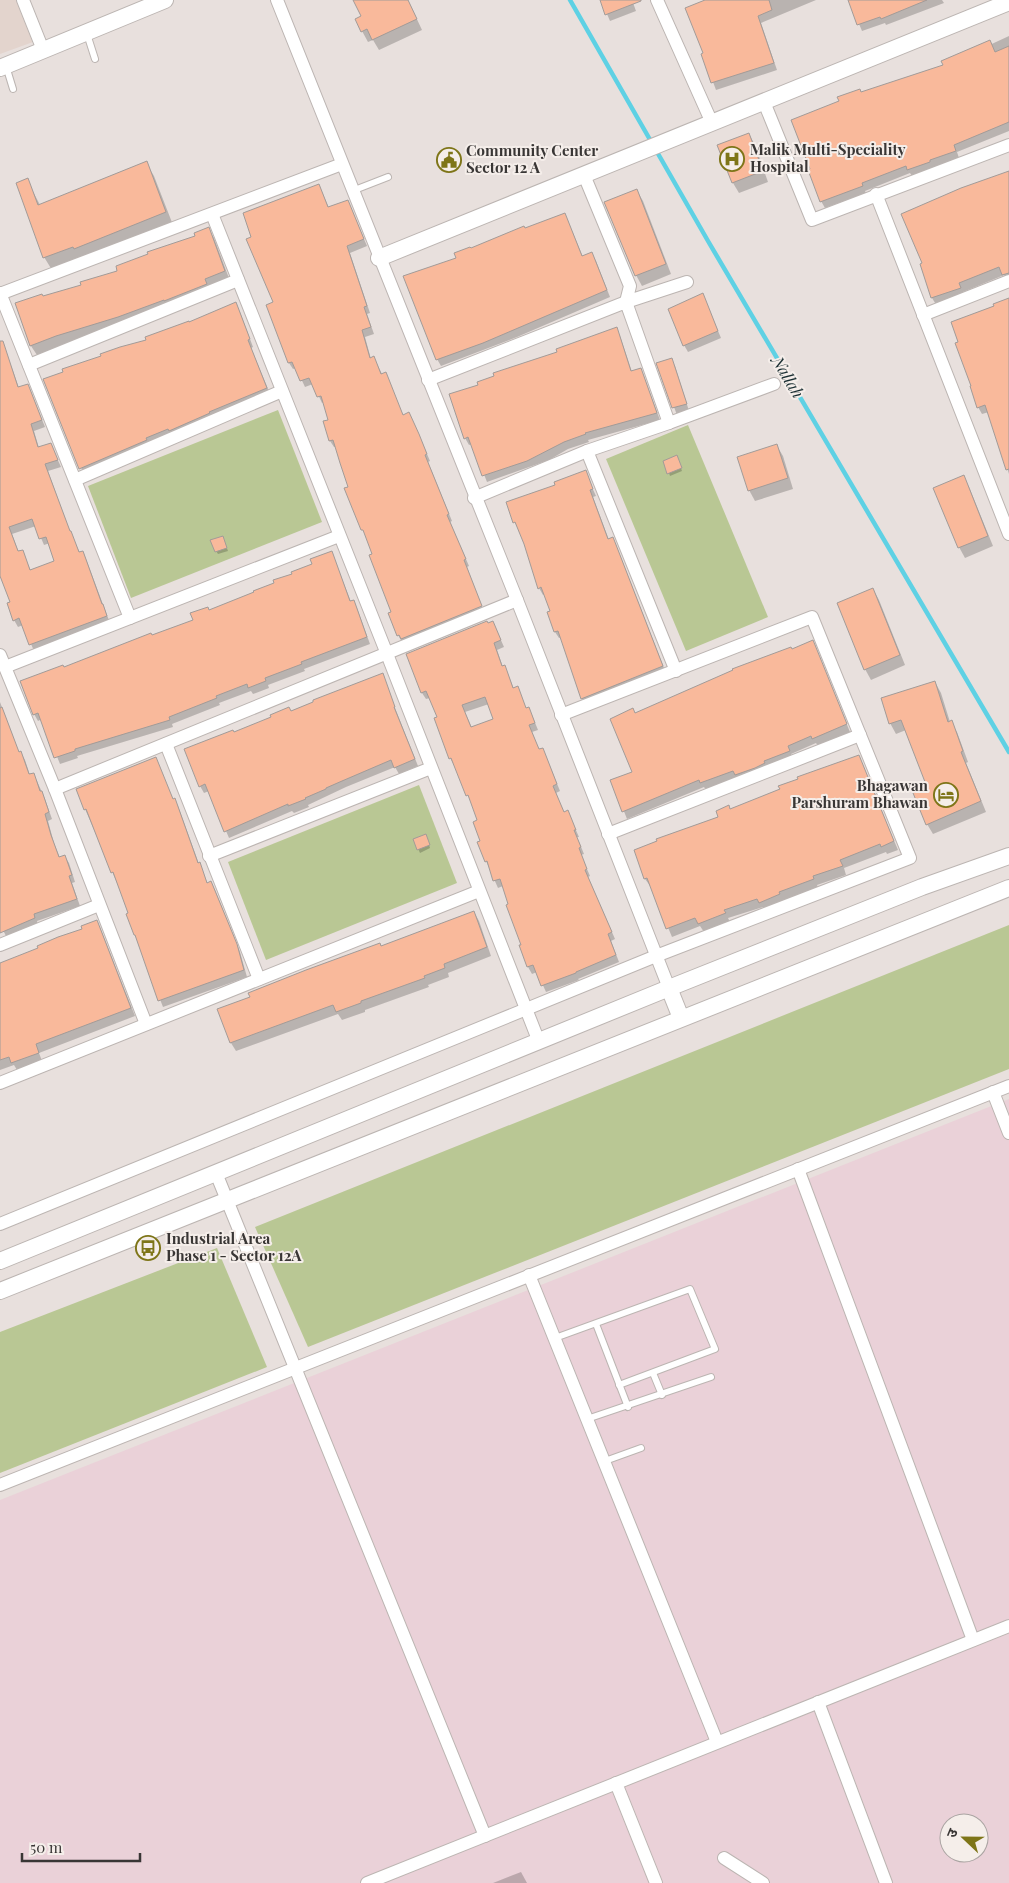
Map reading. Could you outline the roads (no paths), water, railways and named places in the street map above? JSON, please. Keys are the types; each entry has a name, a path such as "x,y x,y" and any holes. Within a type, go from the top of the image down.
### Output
{"street":[{"path":"23,0 43,50"},
{"path":"3,66 164,0"},
{"path":"277,0 474,498 517,600 681,1018"},
{"path":"660,1 712,123"},
{"path":"379,258 1009,2"},
{"path":"764,102 812,220 876,194 1009,145"},
{"path":"130,618 0,293 342,164"},
{"path":"584,175 630,286 626,302 669,423"},
{"path":"876,194 1009,534"},
{"path":"212,214 539,1042"},
{"path":"29,365 238,280"},
{"path":"923,315 1009,281"},
{"path":"428,380 626,302 687,282"},
{"path":"474,498 587,451 774,384"},
{"path":"75,480 282,391"},
{"path":"587,451 676,671"},
{"path":"146,1024 55,790 2,661 130,618 339,536"},
{"path":"55,790 517,600"},
{"path":"0,1224 656,956 910,858 812,617 561,715"},
{"path":"608,834 860,735"},
{"path":"166,744 259,979"},
{"path":"209,856 431,768"},
{"path":"0,1261 669,988 922,887 1009,856"},
{"path":"0,1291 1009,888"},
{"path":"0,1083 479,891"},
{"path":"0,945 99,905"},
{"path":"0,1485 1009,1086"},
{"path":"993,1092 1009,1133"},
{"path":"798,1169 973,1640"},
{"path":"216,1173 485,1836"},
{"path":"529,1275 717,1742"},
{"path":"367,1883 1009,1626"},
{"path":"818,1702 886,1883"},
{"path":"616,1783 656,1883"},
{"path":"724,1858 763,1883"}],"lane":[{"path":"87,32 95,59"},
{"path":"3,66 13,89"},
{"path":"352,191 388,177"},
{"path":"554,1338 690,1288 715,1349 619,1385"},
{"path":"596,1324 628,1407"},
{"path":"654,1373 662,1395"},
{"path":"587,1419 628,1407 711,1377"},
{"path":"605,1461 641,1448"}],"waterway":[{"name":"Nallah","path":"570,0 708,241 1009,752"}],"place":[{"name":"Malik Multi-Speciality Hospital","path":"732,159"},
{"name":"Community Center Sector 12 A","path":"449,160"},
{"name":"Bhagawan Parshuram Bhawan","path":"946,795"},
{"name":"Industrial Area Phase 1 - Sector 12A","path":"148,1248"}]}
